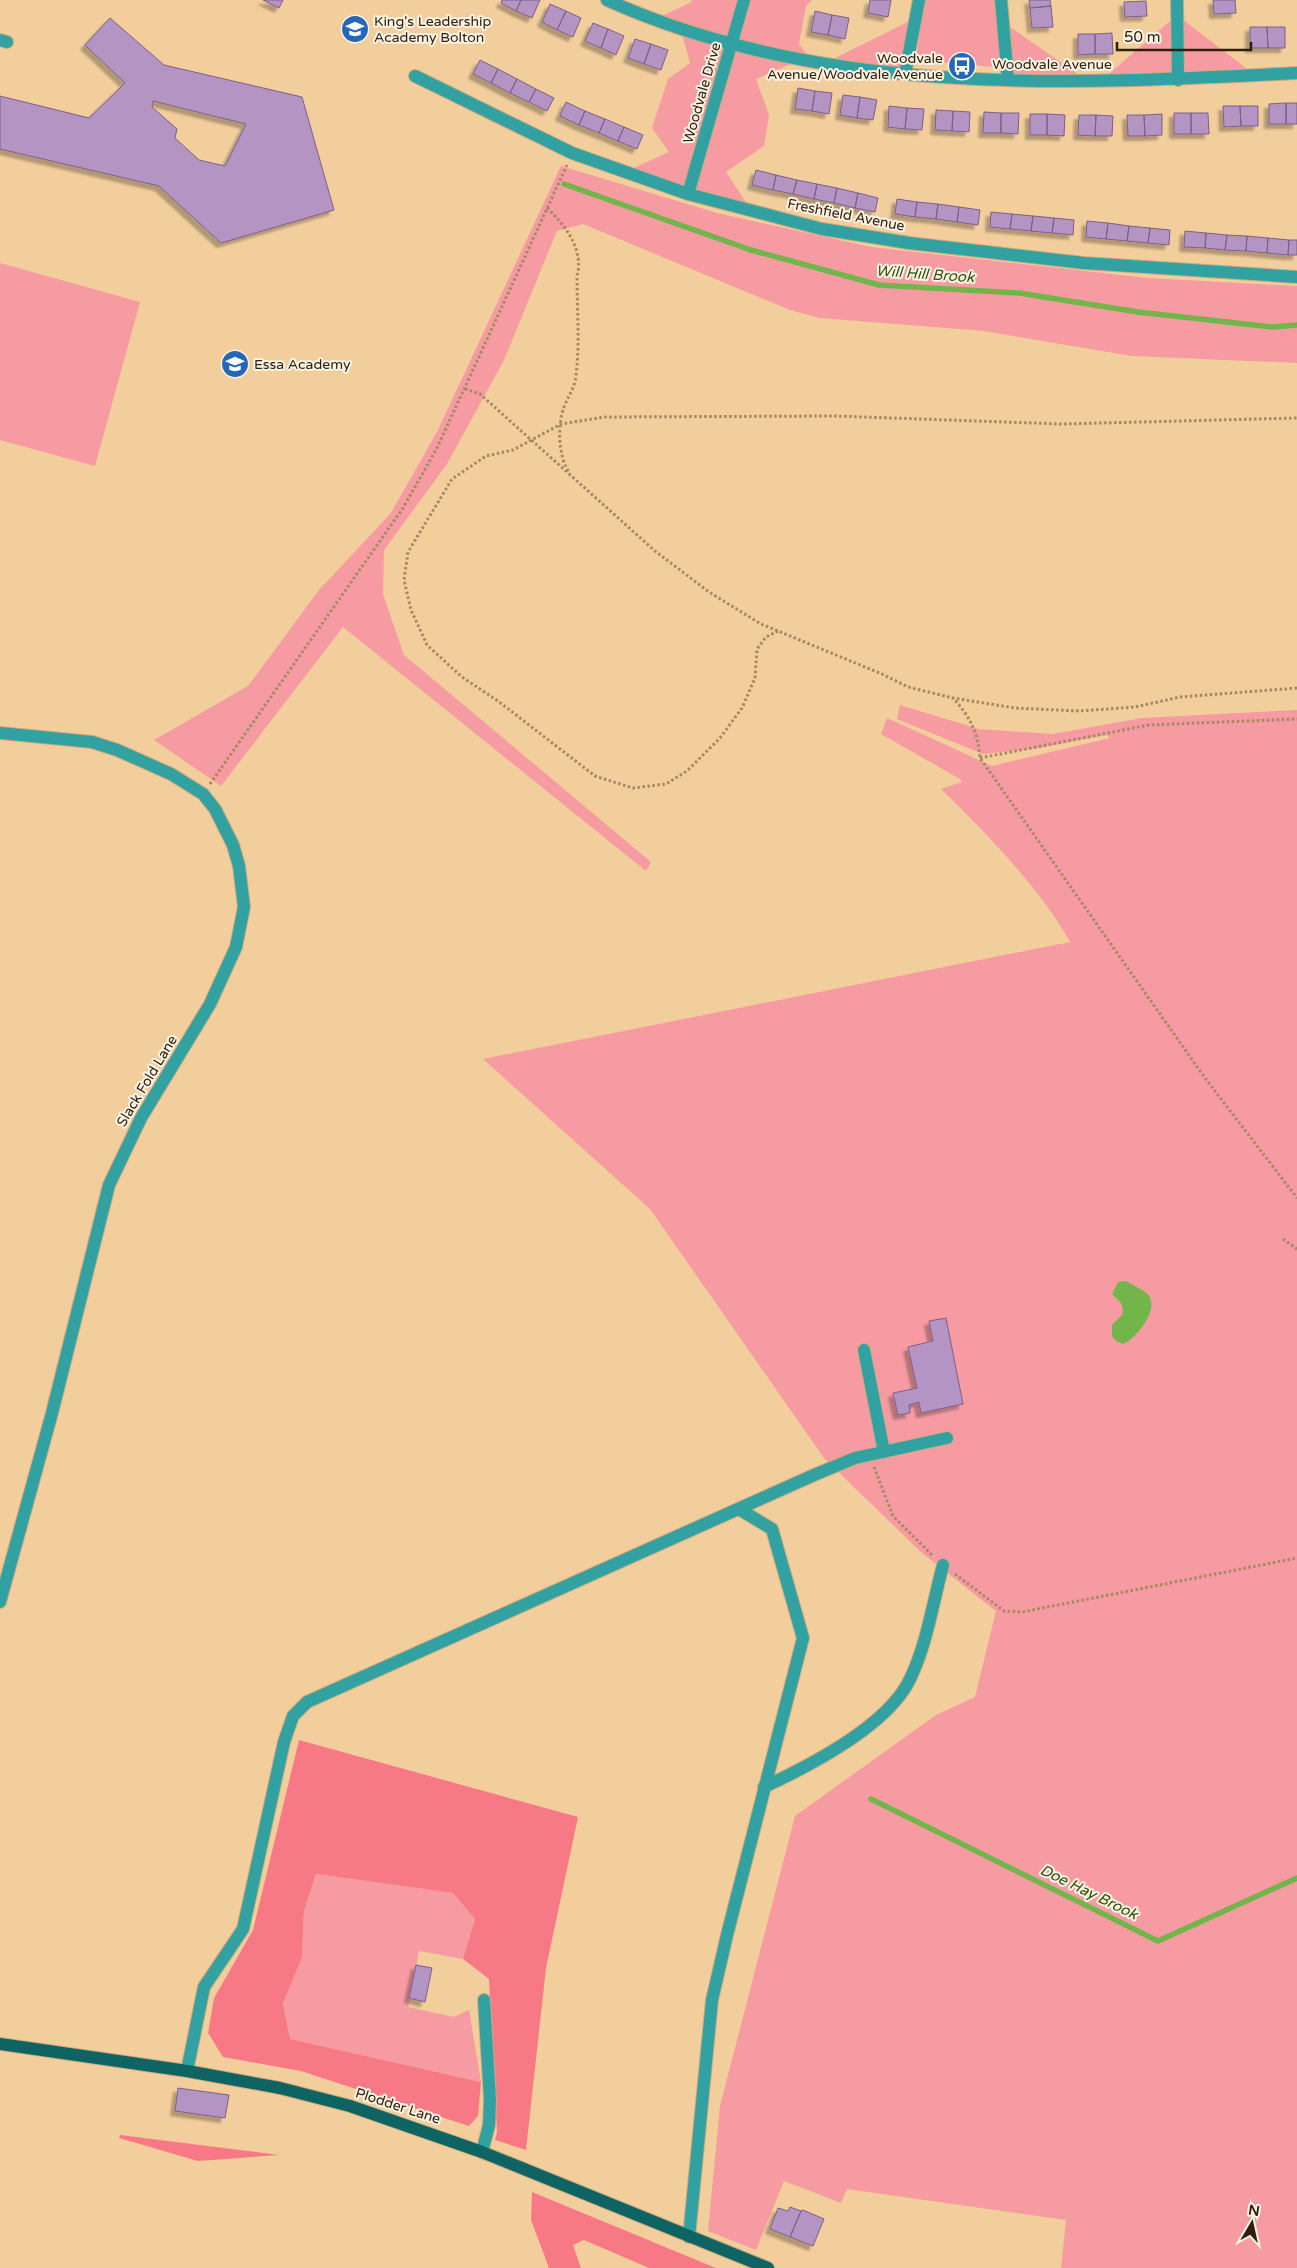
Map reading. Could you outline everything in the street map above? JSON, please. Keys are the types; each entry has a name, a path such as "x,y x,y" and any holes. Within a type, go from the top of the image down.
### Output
{"main road":[{"name":"Plodder Lane","path":"0,2044 187,2070 280,2088 350,2106 482,2152 768,2268"}],"street":[{"name":"Woodvale Avenue","path":"607,0 652,18 732,44 813,62 905,74 1008,80 1178,80 1297,74"},
{"name":"Woodvale Drive","path":"688,194 744,0"},
{"path":"905,74 919,0"},
{"path":"1001,0 1008,80"},
{"path":"1177,0 1178,80"},
{"name":"Freshfield Avenue","path":"415,76 572,153 688,194 822,229 909,243 1084,263 1297,277"},
{"name":"Slack Fold Lane","path":"0,733 92,742 117,750 171,774 203,794 225,826 240,866 244,907 241,928 229,965 210,1004 141,1118 109,1185 52,1413 0,1602"},
{"path":"864,1350 884,1452"},
{"path":"187,2070 204,1987 243,1929 284,1742 293,1716 307,1702 855,1458 947,1438"},
{"path":"689,2237 712,2000 803,1638 772,1529 739,1509"},
{"path":"764,1787 836,1750 862,1730 898,1696 909,1680 918,1659 942,1565"},
{"path":"482,2152 489,2125 490,2099 484,2000"}],"path":[{"path":"203,794 403,508 437,448 572,153"},
{"path":"547,208 557,218 576,246 580,263 577,276 576,376 571,396 564,407 560,447 566,468 573,478"},
{"path":"465,389 480,394 529,441 656,551 709,592 762,624 882,674 908,688 953,698 1015,708 1079,711 1135,707 1180,696 1297,688"},
{"path":"778,631 766,637 757,649 755,678 742,708 714,745 687,771 666,784 633,788 595,776 498,700 462,676 427,644 411,610 404,580 408,552 452,480 486,456 513,450 562,424 605,417 835,416 1062,424 1297,418"},
{"path":"953,698 965,712 979,739 980,758 1205,1078 1297,1198"},
{"path":"980,758 1149,725 1297,719"},
{"path":"1283,1239 1297,1249"},
{"path":"870,1455 893,1516 942,1565 1004,1611 1022,1612 1297,1558"}],"shaded area":[{"path":"691,0 812,0 806,6 799,44 813,62 802,59 756,79 769,115 764,146 726,172 751,210 625,172 669,152 652,128 668,79 690,63 680,27 655,19 692,2"},
{"path":"924,0 996,0 1000,46 997,62 994,67 916,60"},
{"path":"1177,15 1256,76 1102,80"},
{"path":"916,18 905,74 825,63"},
{"path":"1003,22 1086,80 1008,80"},
{"path":"561,166 717,213 871,247 1147,278 1297,286 1297,363 1132,356 984,331 820,318 790,310 583,224 557,231 504,360 447,464 384,550 383,594 404,655 651,862 646,871 343,627 221,786 154,740 248,686 319,590 391,513 438,430"},
{"path":"0,263 140,302 95,466 0,440"},
{"path":"900,705 979,729 1053,734 1142,718 1297,710 1297,2268 1061,2268 1066,2220 847,2189 841,2203 784,2181 756,2250 708,2231 720,2106 795,1816 936,1715 975,1697 996,1611 922,1553 824,1458 650,1209 483,1059 1070,942 1044,901 1028,881 941,789 962,782 960,779 881,734 887,718 992,766 1110,738 1106,735 1039,748 983,754 897,719"},
{"path":"1126,1281 1149,1296 1151,1309 1140,1330 1123,1344 1116,1341 1112,1336 1112,1325 1122,1315 1123,1309 1121,1303 1112,1294 1118,1282"},
{"path":"299,1740 578,1817 546,1968 526,2150 495,2140 497,2132 489,1979 463,1959 475,1919 453,1893 316,1874 304,1911 302,1958 283,2003 290,2039 481,2082 478,2116 469,2126 301,2071 223,2057 208,2033 214,1998 253,1930"},
{"path":"316,1874 453,1893 475,1919 463,1959 419,1951 408,2007 454,2017 469,2010 481,2082 290,2039 283,2002 302,1958 304,1911"},
{"path":"120,2135 279,2155 198,2161 119,2138"},
{"path":"532,2192 716,2268 649,2268 584,2240 573,2245 581,2268 549,2268 531,2220"}],"building":[{"path":"263,0 283,0 279,8"},
{"path":"502,0 521,0 516,11 501,3"},
{"path":"521,0 540,0 532,18 516,11"},
{"path":"870,0 891,0 888,17 868,13"},
{"path":"1029,0 1050,0 1051,6 1030,8"},
{"path":"1213,0 1235,0 1236,13 1214,14"},
{"path":"1146,1 1147,16 1125,17 1124,2"},
{"path":"550,4 566,11 557,30 542,22"},
{"path":"1051,6 1053,27 1032,28 1030,8"},
{"path":"566,11 581,18 573,37 557,30"},
{"path":"815,11 832,15 828,35 811,32"},
{"path":"832,15 849,18 845,39 828,35"},
{"path":"110,18 164,65 302,97 334,210 221,243 159,186 0,149 0,96 89,118 125,83 85,45","holes":["153,101 246,124 225,166 199,160 175,138 177,129 152,107"]},
{"path":"593,23 608,29 601,48 585,41"},
{"path":"1250,27 1267,27 1268,48 1250,48"},
{"path":"1267,27 1285,27 1285,48 1268,48"},
{"path":"608,29 624,36 616,55 601,48"},
{"path":"1112,33 1113,54 1095,54 1095,34"},
{"path":"1078,34 1095,34 1095,54 1078,55"},
{"path":"635,39 651,44 644,64 628,58"},
{"path":"651,44 668,50 661,70 644,64"},
{"path":"480,60 498,69 491,83 473,74"},
{"path":"498,69 517,79 510,93 491,83"},
{"path":"517,79 536,89 529,102 510,93"},
{"path":"798,88 815,91 812,111 795,109"},
{"path":"536,89 554,98 547,111 529,102"},
{"path":"815,91 832,93 829,114 812,111"},
{"path":"843,95 860,97 857,118 840,115"},
{"path":"860,97 877,100 873,120 857,118"},
{"path":"566,102 585,111 579,125 560,116"},
{"path":"1286,103 1286,124 1269,124 1269,104"},
{"path":"1286,103 1297,103 1297,124 1286,124"},
{"path":"889,106 907,108 905,129 888,127"},
{"path":"1223,106 1240,106 1241,126 1224,127"},
{"path":"1240,106 1258,106 1258,126 1241,126"},
{"path":"907,108 924,109 922,130 905,129"},
{"path":"936,110 953,111 952,131 935,130"},
{"path":"585,111 605,119 599,133 579,125"},
{"path":"953,111 970,112 969,132 952,131"},
{"path":"984,112 1001,113 1001,133 983,133"},
{"path":"1001,113 1019,113 1018,134 1001,133"},
{"path":"1174,113 1191,113 1191,134 1174,134"},
{"path":"1191,113 1208,113 1209,134 1191,134"},
{"path":"1030,114 1047,114 1047,135 1030,135"},
{"path":"1047,114 1065,115 1064,136 1047,135"},
{"path":"1162,114 1162,135 1145,136 1144,115"},
{"path":"1079,115 1096,115 1095,136 1078,135"},
{"path":"1096,115 1113,116 1112,136 1095,136"},
{"path":"1127,115 1144,115 1145,136 1128,136"},
{"path":"605,119 624,127 618,141 599,133"},
{"path":"624,127 643,135 637,149 618,141"},
{"path":"756,170 776,175 773,190 752,185"},
{"path":"776,175 797,180 793,194 773,190"},
{"path":"797,180 817,184 814,199 793,194"},
{"path":"817,184 837,188 834,203 814,199"},
{"path":"837,188 858,193 855,208 834,203"},
{"path":"858,193 878,198 875,212 855,208"},
{"path":"897,199 917,202 915,217 895,214"},
{"path":"917,202 938,204 936,219 915,217"},
{"path":"938,204 959,207 957,222 936,219"},
{"path":"959,207 980,210 978,225 957,222"},
{"path":"991,212 1012,214 1010,229 990,227"},
{"path":"1012,214 1033,216 1031,231 1010,229"},
{"path":"1033,216 1054,218 1052,233 1031,231"},
{"path":"1054,218 1074,220 1073,235 1052,233"},
{"path":"1087,221 1108,223 1106,239 1086,237"},
{"path":"1108,223 1129,226 1127,241 1106,239"},
{"path":"1129,226 1150,228 1148,243 1127,241"},
{"path":"1150,228 1170,230 1169,245 1148,243"},
{"path":"1185,231 1206,233 1205,248 1184,247"},
{"path":"1206,233 1227,235 1225,250 1205,248"},
{"path":"1227,235 1247,236 1246,251 1225,250"},
{"path":"1247,236 1268,238 1267,253 1246,251"},
{"path":"1268,238 1289,240 1288,255 1267,253"},
{"path":"1289,240 1297,240 1297,255 1288,255"},
{"path":"946,1318 963,1404 921,1413 919,1402 909,1405 910,1413 898,1415 893,1393 917,1388 908,1347 933,1341 929,1321"},
{"path":"416,1965 432,1968 425,2002 409,1998"},
{"path":"178,2088 229,2095 225,2118 175,2111"},
{"path":"790,2207 801,2211 790,2237 770,2229 778,2208 788,2211"},
{"path":"803,2210 824,2219 813,2246 790,2237"}],"waterway":[{"name":"Will Hill Brook","path":"564,184 751,250 879,285 1019,293 1138,312 1272,327 1297,325"},
{"name":"Doe Hay Brook","path":"871,1799 1158,1941 1297,1878"}],"place":[{"name":"King's Leadership Academy Bolton","path":"355,29"},
{"name":"Woodvale Avenue/Woodvale Avenue","path":"962,66"},
{"name":"Essa Academy","path":"235,364"}]}
